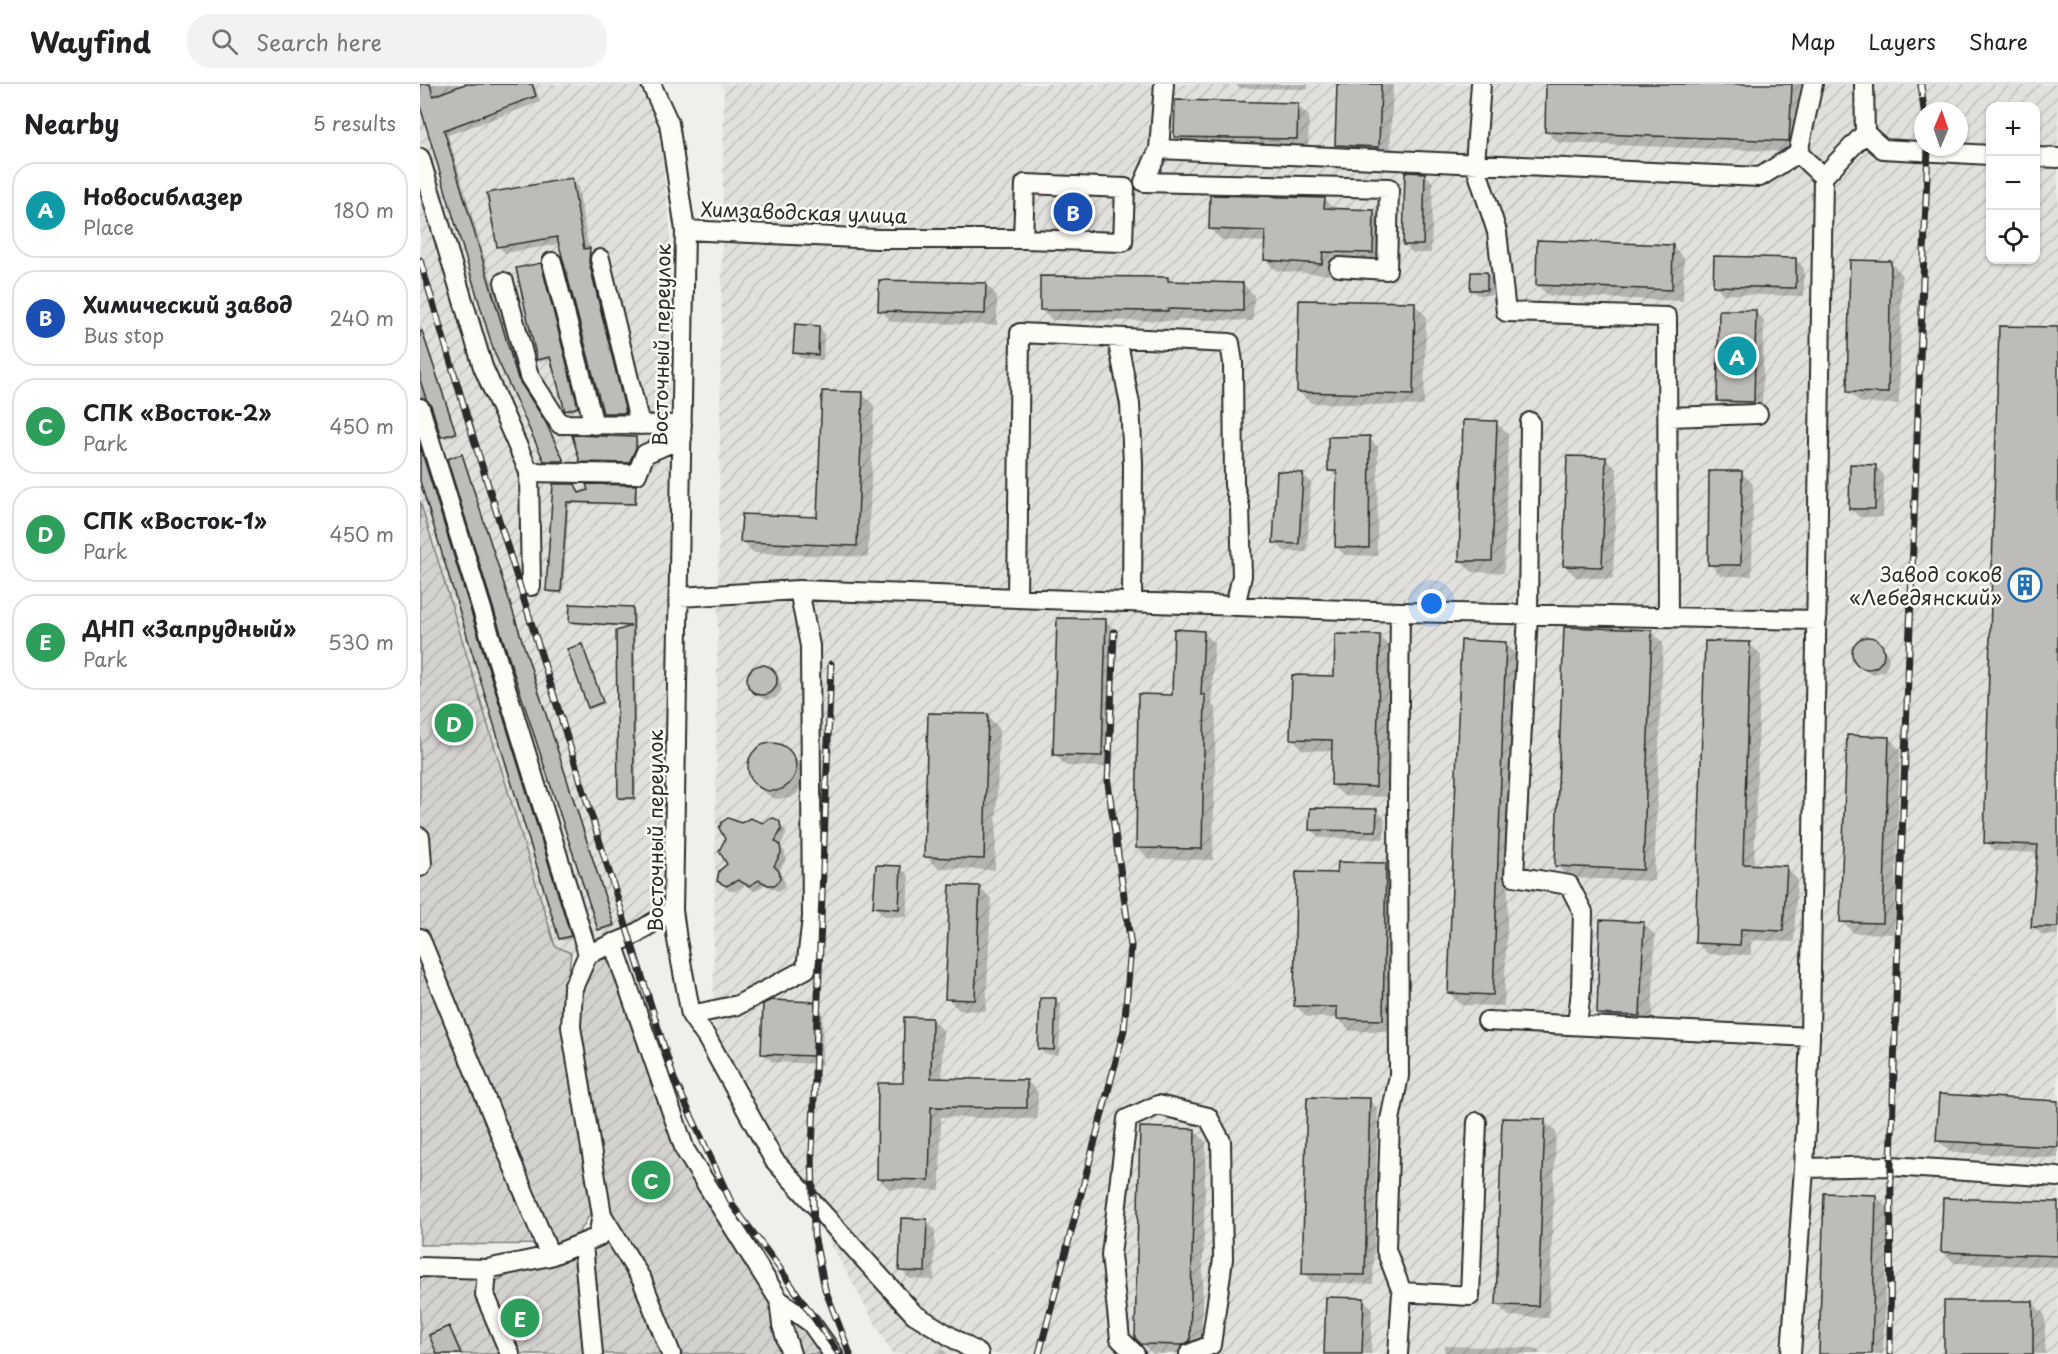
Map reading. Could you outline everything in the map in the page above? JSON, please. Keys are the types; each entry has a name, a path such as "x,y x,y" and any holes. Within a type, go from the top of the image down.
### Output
{"street":[{"name":"Химзаводская улица","path":"651,84 669,123 685,230 877,239 1124,242 1125,188"},
{"path":"1144,182 1159,149 1164,84"},
{"path":"1480,84 1475,164 1497,232 1506,312 1667,317 1668,617"},
{"path":"1159,149 1760,177 1798,153 1813,84"},
{"path":"1791,1354 1804,1168 1810,1037 1823,177 1865,133 1864,84"},
{"path":"1865,133 1883,149 1986,155"},
{"path":"1798,153 1823,177"},
{"path":"2040,157 2058,158"},
{"path":"420,158 483,367 530,472 531,586"},
{"path":"1023,239 1025,184 1125,188 1144,182 1389,188 1387,270 1338,267"},
{"name":"Восточный переулок","path":"685,230 673,910 691,1015 707,1038 774,1160 914,1314 979,1354"},
{"path":"600,259 640,425"},
{"path":"552,262 594,425"},
{"path":"504,282 530,376 560,424 640,425 682,432"},
{"path":"1017,598 1020,333 1230,343 1233,363 1234,485 1240,507 1242,576 1235,606"},
{"path":"1117,338 1130,404 1133,463 1132,602"},
{"path":"420,408 424,437 588,954 573,988 571,1027 602,1215 598,1237 550,1256 486,1269 420,1267"},
{"path":"1668,417 1758,414"},
{"path":"1530,422 1528,614 1514,876 1569,885 1583,912 1581,990 1577,1025"},
{"path":"530,472 637,474 645,454 682,432"},
{"path":"679,597 799,590 1400,612 1817,620"},
{"path":"691,1015 738,1005 806,969 812,918 810,646 799,590"},
{"path":"1398,1354 1402,1292 1386,1250 1390,1120 1399,1076 1400,612"},
{"path":"420,837 422,864 420,867"},
{"path":"588,954 630,937 673,910"},
{"path":"420,938 550,1256"},
{"path":"613,944 685,1150 779,1300 811,1323 833,1354"},
{"path":"1487,1021 1810,1037"},
{"path":"1135,1354 1120,1339 1111,1255 1127,1119 1158,1105 1208,1117 1221,1140 1223,1259 1210,1345 1189,1354"},
{"path":"1402,1292 1470,1296 1477,1122"},
{"path":"1804,1168 1891,1166 2058,1177"},
{"path":"602,1215 642,1280 671,1354"},
{"path":"583,1244 593,1354"},
{"path":"486,1269 485,1295 510,1354"},
{"path":"779,1300 782,1325 791,1354"}],"shaded area":[{"path":"420,84 642,84 657,113 670,227 669,923 616,958 595,960 555,946 420,496"},
{"path":"721,84 2058,84 2058,1354 892,1354 713,1032 724,92"},
{"path":"420,501 555,946 571,953 565,1007 591,1212 573,1244 420,1245"},
{"path":"616,958 681,1154 828,1354 420,1354 420,1271 479,1276 494,1282 515,1272 600,1243 572,1001 595,960"}],"building":[{"path":"420,84 430,84 433,96 465,84 532,84 536,96 444,130 518,379 545,421 564,461 544,461 494,352 420,106"},
{"path":"1337,84 1381,84 1379,147 1335,145"},
{"path":"1546,84 1792,84 1789,141 1545,132"},
{"path":"1175,100 1298,103 1297,139 1174,137"},
{"path":"1405,172 1425,173 1423,245 1403,245"},
{"path":"572,178 584,249 590,248 589,262 626,413 603,413 557,237 497,247 487,193"},
{"path":"1210,195 1325,198 1324,208 1374,210 1373,253 1323,252 1322,264 1264,260 1265,231 1209,229"},
{"path":"1537,240 1673,245 1672,290 1536,285"},
{"path":"1714,256 1796,258 1796,288 1713,286"},
{"path":"1850,260 1891,261 1888,393 1847,392"},
{"path":"541,263 578,407 565,411 550,357 537,360 516,268"},
{"path":"1471,272 1487,272 1487,290 1470,290"},
{"path":"1040,276 1168,277 1168,281 1243,283 1243,311 1040,310"},
{"path":"879,280 986,283 985,314 878,311"},
{"path":"1299,300 1415,302 1413,395 1297,392"},
{"path":"1719,310 1756,310 1754,402 1717,401"},
{"path":"795,324 819,326 818,355 793,353"},
{"name":"Завод соков «Лебедянский»","path":"1999,326 2058,327 2058,927 2031,927 2038,845 1984,843"},
{"path":"422,331 456,433 441,437 420,380 420,332"},
{"path":"822,391 863,392 857,546 740,542 742,514 817,517"},
{"path":"1463,420 1497,421 1492,561 1459,561"},
{"path":"572,435 636,437 636,448 629,463 580,462"},
{"path":"1370,436 1369,548 1335,547 1337,471 1328,471 1328,437"},
{"path":"420,446 571,936 559,939 420,481"},
{"path":"462,454 614,925 598,930 504,643 447,459"},
{"path":"1567,456 1606,457 1602,567 1563,566"},
{"path":"1850,464 1876,465 1875,509 1849,509"},
{"path":"1277,471 1303,473 1299,544 1273,543"},
{"path":"1709,471 1742,471 1741,565 1708,565"},
{"path":"553,484 575,484 579,493 588,490 586,484 636,485 635,504 567,502 561,592 546,591"},
{"path":"570,604 633,607 634,798 618,798 616,631 631,626 569,622"},
{"path":"1057,618 1106,619 1102,756 1053,755"},
{"path":"1564,627 1652,630 1643,870 1555,866"},
{"path":"1174,629 1204,631 1201,695 1205,695 1202,849 1136,848 1138,694 1172,695"},
{"path":"1335,634 1380,635 1376,787 1331,785 1332,740 1290,739 1292,675 1334,676"},
{"path":"1868,637 1879,642 1884,653 1879,664 1868,669 1857,664 1852,653 1857,642"},
{"path":"1461,640 1506,642 1493,995 1448,993"},
{"path":"1705,641 1750,642 1743,864 1787,866 1783,931 1741,929 1740,945 1695,943"},
{"path":"582,644 603,702 588,708 567,649"},
{"path":"762,665 773,669 777,680 773,691 762,695 751,691 747,680 751,669"},
{"path":"928,713 988,714 984,859 924,857"},
{"path":"1847,735 1889,737 1883,923 1840,922"},
{"path":"767,743 777,743 792,753 796,767 795,776 786,787 777,791 767,791 752,781 748,772 748,762 758,747"},
{"path":"1310,808 1377,809 1376,831 1309,830"},
{"path":"728,818 741,823 750,818 763,823 774,818 780,822 781,830 775,841 780,845 781,853 774,866 779,871 780,879 775,885 768,885 759,880 749,886 738,880 726,886 717,881 719,871 727,864 719,851 725,839 719,828"},
{"path":"1338,862 1386,863 1383,1020 1337,1019 1337,1007 1294,1006 1296,872 1337,873"},
{"path":"876,865 901,866 899,909 873,907"},
{"path":"950,885 980,886 975,1000 945,999"},
{"path":"1600,920 1644,922 1640,1016 1597,1014"},
{"path":"1040,998 1056,998 1054,1050 1038,1049"},
{"path":"771,1000 815,1002 813,1056 761,1054 763,1004"},
{"path":"904,1017 932,1018 931,1078 1027,1080 1027,1108 931,1107 929,1180 877,1179 878,1083 903,1083"},
{"path":"1939,1094 2058,1101 2058,1147 1936,1141"},
{"path":"1307,1097 1370,1098 1365,1275 1302,1274"},
{"path":"1502,1118 1545,1119 1538,1306 1496,1305"},
{"path":"1140,1127 1195,1129 1190,1341 1183,1345 1141,1344 1135,1338"},
{"path":"1824,1193 1876,1195 1872,1354 1819,1354"},
{"path":"1943,1198 2058,1202 2058,1256 1941,1252"},
{"path":"901,1218 927,1219 925,1272 899,1271"},
{"path":"1326,1297 1364,1298 1362,1354 1324,1354"},
{"path":"1944,1301 2033,1301 2033,1354 1944,1354"},
{"path":"449,1326 461,1354 437,1354 429,1335"}],"railway":[{"path":"1921,84 1923,102"},
{"path":"1890,1354 1891,1166 1897,971 1928,156"},
{"path":"420,260 674,1079 733,1206 839,1354"},
{"path":"1039,1354 1124,1030 1131,946 1108,783 1114,632"},
{"path":"831,664 812,1152 814,1235 825,1289 850,1354"}],"place":[{"name":"Химический завод","path":"1073,212"},
{"name":"Новосиблазер","path":"1737,356"},
{"name":"Завод соков «Лебедянский»","path":"2025,585"},
{"name":"СПК «Восток-1»","path":"454,723"},
{"name":"СПК «Восток-2»","path":"651,1180"},
{"name":"ДНП «Запрудный»","path":"520,1318"}]}
